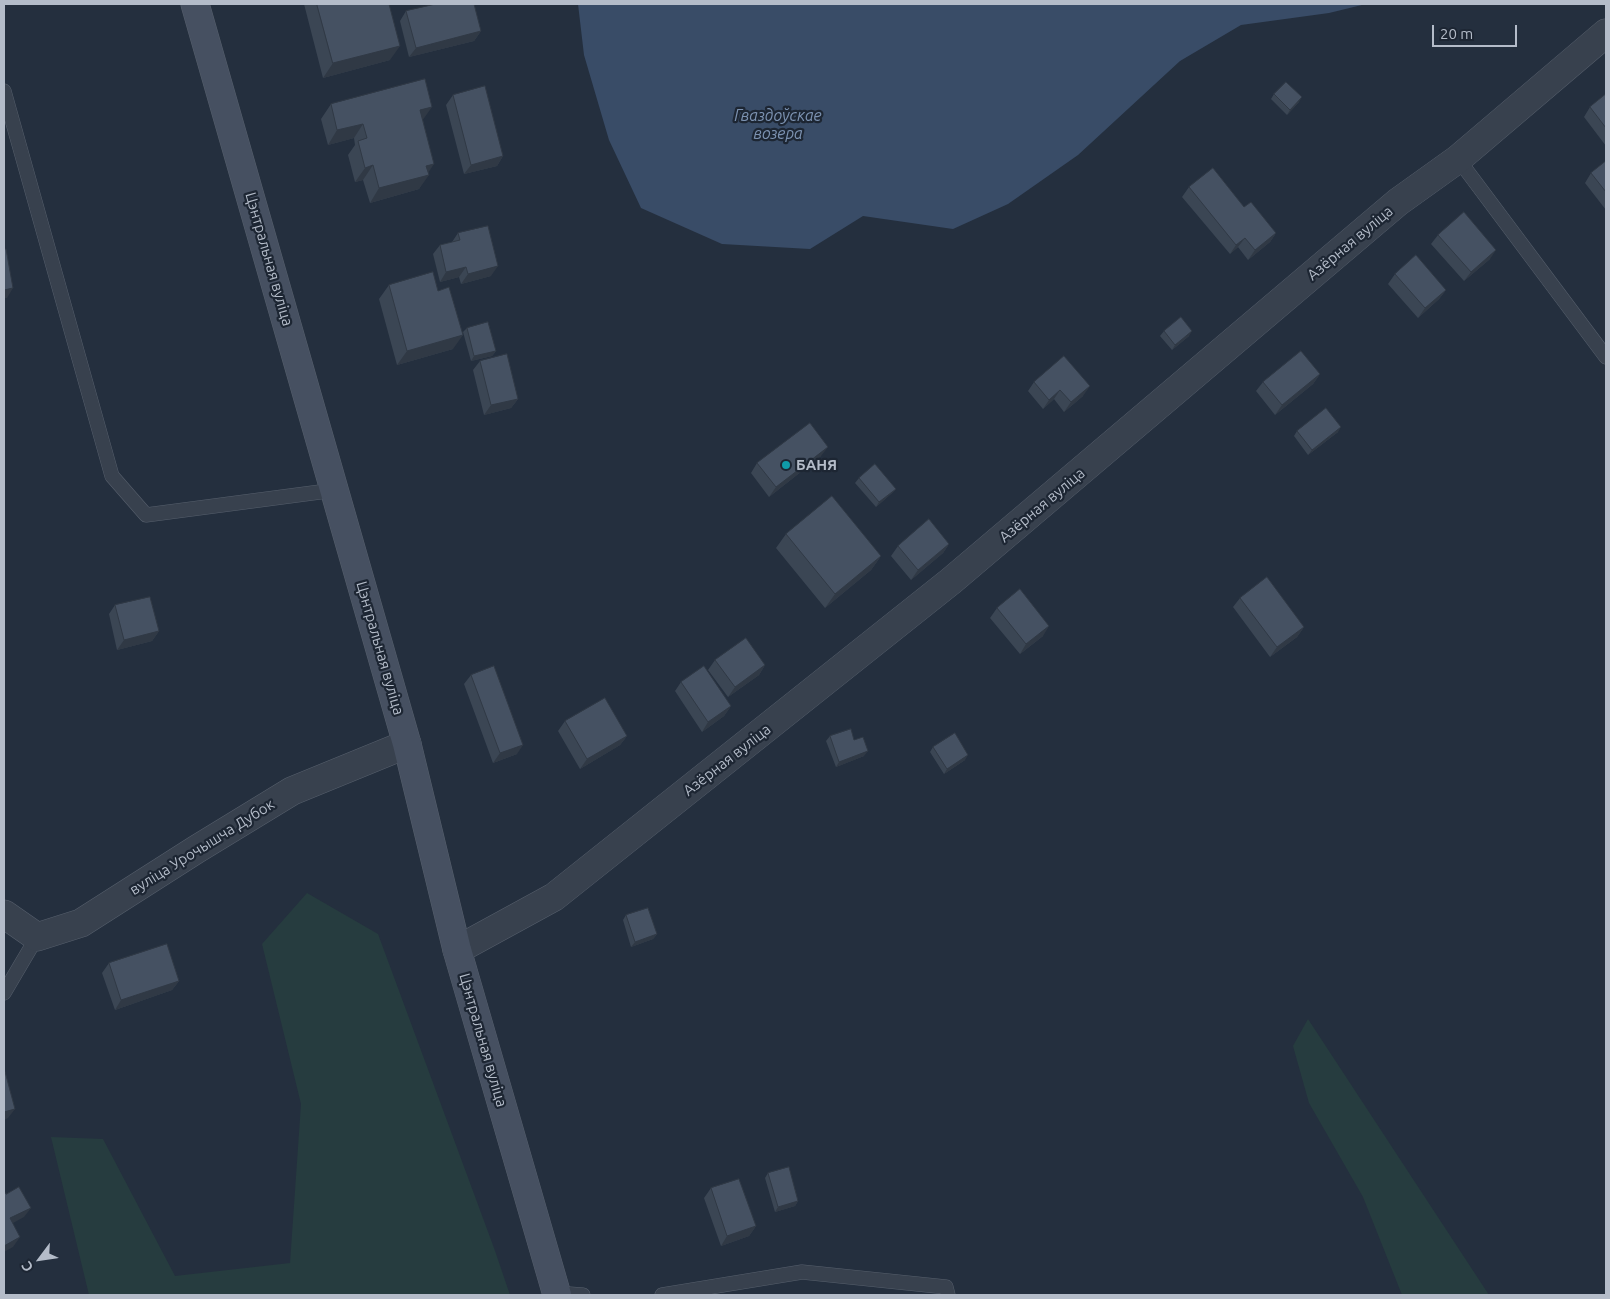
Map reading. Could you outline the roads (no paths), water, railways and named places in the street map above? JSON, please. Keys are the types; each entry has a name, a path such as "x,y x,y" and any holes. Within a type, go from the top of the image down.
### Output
{"street":[{"name":"Цэнтральная вуліца","path":"195,4 407,744 457,950 556,1294"},
{"name":"Азёрная вуліца","path":"457,950 554,897 951,581 1398,202 1458,159 1606,33"},
{"name":"вуліца Урочышча Дубок","path":"37,937 81,923 292,791 407,744"},
{"path":"4,914 37,937"}],"lane":[{"path":"4,91 112,476 146,515 335,490"},
{"path":"1458,159 1606,357"},
{"path":"4,992 37,937"},
{"path":"662,1295 802,1272 946,1287 948,1295"},
{"path":"556,1294 583,1295"}],"water":[{"name":"Гваздоўскае возера","path":"578,4 1366,4 1329,13 1241,25 1180,61 1078,155 1008,204 953,229 863,216 810,249 722,244 641,208 609,140 584,55"}],"place":[{"name":"БАНЯ","path":"786,465"}]}
